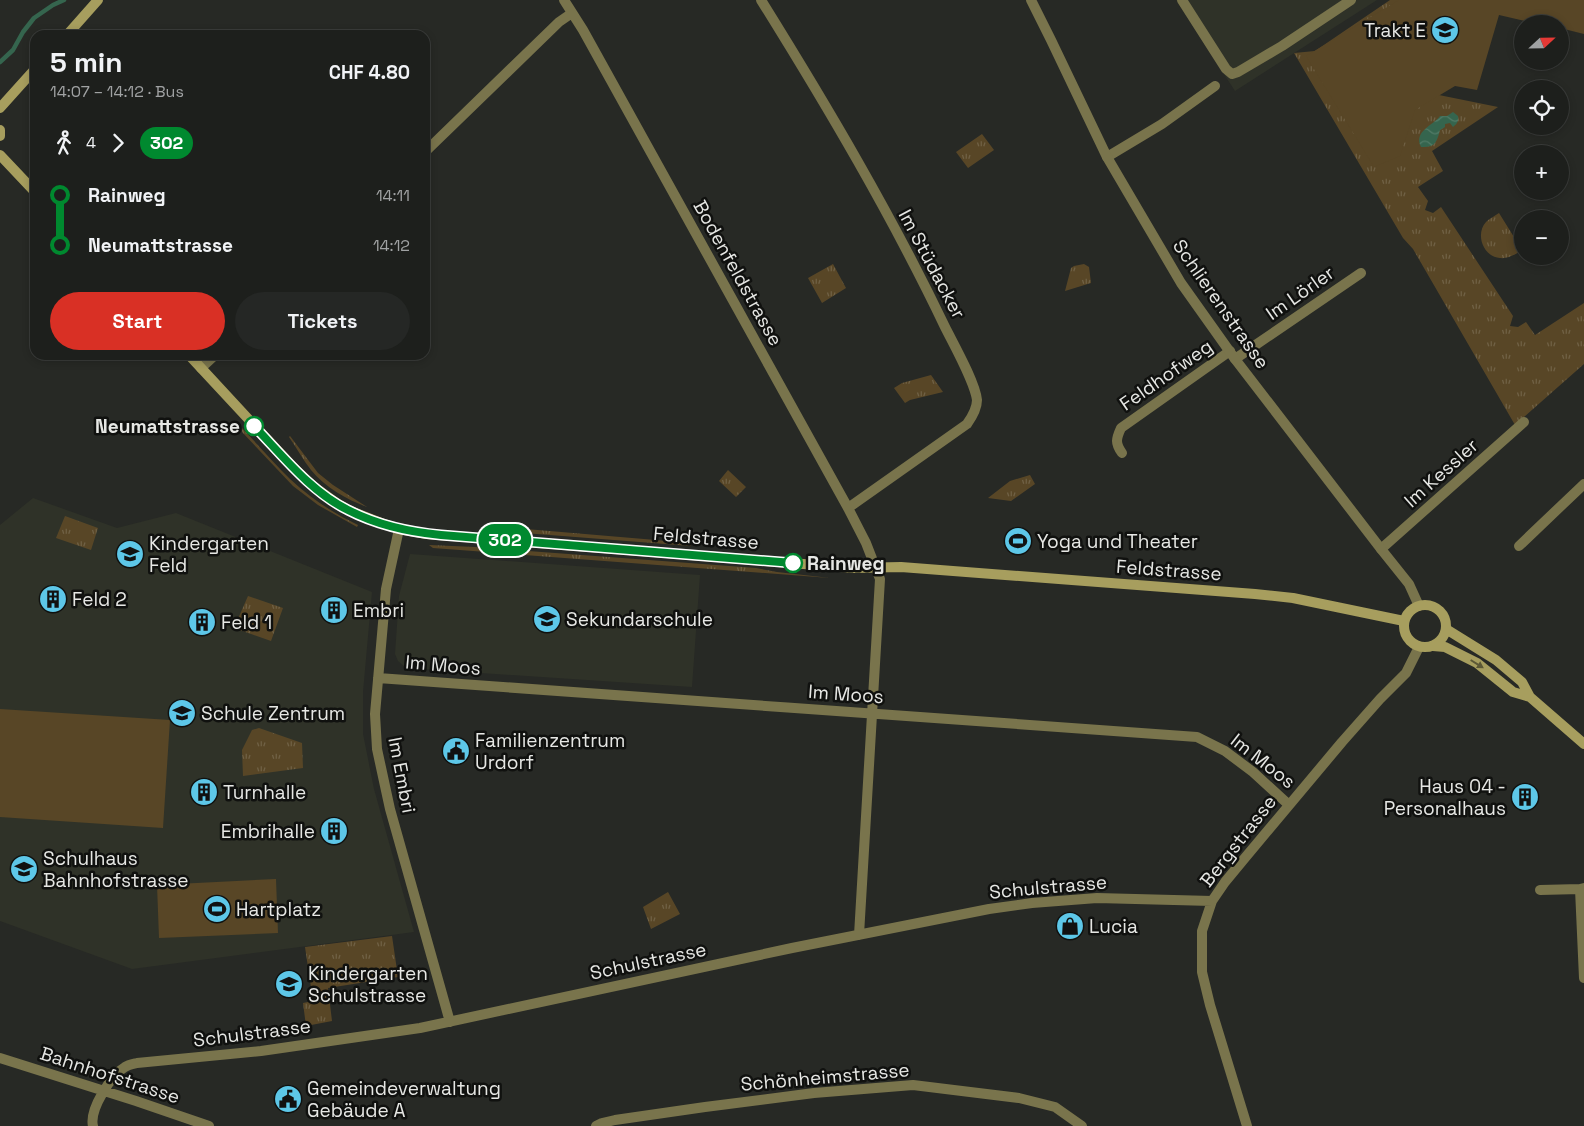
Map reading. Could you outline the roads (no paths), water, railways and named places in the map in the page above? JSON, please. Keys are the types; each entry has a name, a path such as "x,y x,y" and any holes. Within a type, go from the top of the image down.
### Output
{"main road":[{"path":"71,30 98,0"},
{"path":"0,108 30,75"},
{"path":"0,130 0,136"},
{"path":"0,155 30,187"},
{"name":"Feldstrasse","path":"194,360 254,426 313,486 348,510 399,529 435,535 854,568 901,567 1255,594 1323,603 1404,621"},
{"path":"1433,646 1442,639 1446,629 1444,619 1439,610 1429,605 1412,609 1404,621 1405,634 1413,644 1419,647 1446,647 1477,663 1513,692 1530,697"},
{"path":"1446,629 1496,660 1522,682 1530,697 1584,744"}],"street":[{"name":"Bodenfeldstrasse","path":"564,0 592,46 848,508 876,567"},
{"name":"Im Stüdacker","path":"761,0 864,172 940,316 974,386 977,401 973,415 967,424 848,508"},
{"name":"Schlierenstrasse","path":"1031,0 1107,157 1182,283 1233,355 1409,584 1419,606"},
{"path":"1182,0 1226,69 1232,74 1282,46 1351,0"},
{"path":"430,147 559,22 572,13"},
{"path":"1107,157 1162,124 1215,86"},
{"name":"Im Lörler","path":"1233,355 1361,273"},
{"name":"Feldhofweg","path":"1122,453 1117,446 1116,438 1121,428 1233,355"},
{"path":"201,368 210,360"},
{"name":"Im Kessler","path":"1381,549 1524,422"},
{"path":"1519,546 1584,484"},
{"name":"Im Embri","path":"399,529 386,589 375,714 377,749 383,781 450,1022"},
{"path":"859,934 880,579 876,567"},
{"name":"Bergstrasse","path":"1247,1126 1210,1005 1202,972 1202,931 1212,901 1225,882 1289,804 1361,721 1406,673 1419,647"},
{"name":"Im Moos","path":"378,678 1196,737 1225,750 1254,772 1289,804"},
{"path":"1540,890 1582,889 1584,978"},
{"name":"Schulstrasse","path":"93,1126 93,1112 104,1092 120,1071 136,1062 261,1051 420,1028 859,934 1032,903 1097,898 1212,901"},
{"name":"Bahnhofstrasse","path":"0,1058 209,1126"},
{"name":"Schönheimstrasse","path":"596,1126 602,1123 636,1117 764,1099 913,1085 1019,1098 1055,1107 1082,1126"}],"water":[{"path":"1453,112 1458,116 1456,125 1453,127 1450,123 1445,124 1445,127 1440,130 1435,143 1421,147 1419,141 1425,129 1440,116 1447,116"}],"waterway":[{"path":"0,62 13,50 23,32 34,18 64,0"}],"place":[{"name":"Trakt E","path":"1445,30"},
{"name":"Neumattstrasse","path":"254,426"},
{"name":"Yoga und Theater","path":"1018,541"},
{"name":"Kindergarten Feld","path":"130,554"},
{"name":"Rainweg","path":"793,563"},
{"name":"Feld 2","path":"53,599"},
{"name":"Embri","path":"334,610"},
{"name":"Sekundarschule","path":"547,619"},
{"name":"Feld 1","path":"202,622"},
{"name":"Schule Zentrum","path":"182,713"},
{"name":"Familienzentrum Urdorf","path":"456,751"},
{"name":"Turnhalle","path":"204,792"},
{"name":"Haus 04 - Personalhaus","path":"1525,797"},
{"name":"Embrihalle","path":"334,831"},
{"name":"Schulhaus Bahnhofstrasse","path":"24,869"},
{"name":"Hartplatz","path":"217,909"},
{"name":"Lucia","path":"1070,926"},
{"name":"Kindergarten Schulstrasse","path":"289,984"},
{"name":"Gemeindeverwaltung Gebäude A","path":"288,1099"}]}
